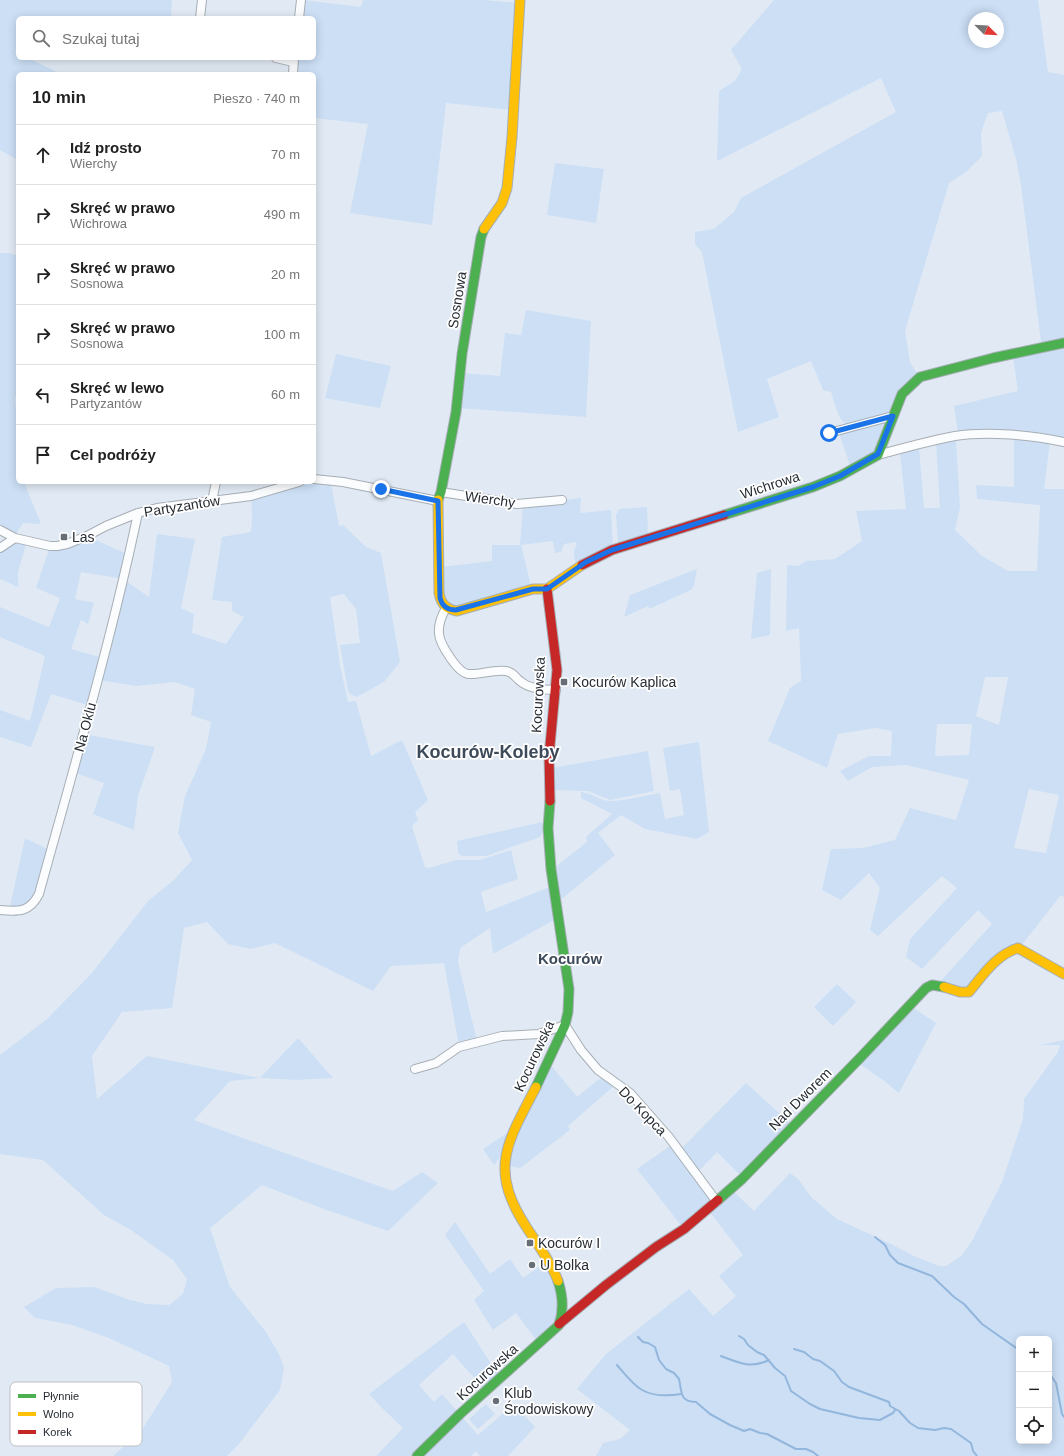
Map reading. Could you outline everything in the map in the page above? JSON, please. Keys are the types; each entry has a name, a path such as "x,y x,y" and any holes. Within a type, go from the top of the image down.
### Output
{"street":[{"path":"200,16 202,0"},
{"path":"299,16 301,0"},
{"name":"Sosnowa","path":"446,608 441,602 439,593 439,496 456,412 462,354 481,237 485,226 502,203 506,188 512,137 520,0"},
{"path":"292,72 294,60"},
{"path":"878,454 902,394 908,386 920,378 947,369 1064,343"},
{"path":"829,433 893,416"},
{"path":"878,454 954,436 1008,435 1064,442"},
{"name":"Wichrowa","path":"547,589 586,562 612,550 813,487 840,476 878,454"},
{"path":"316,479 439,496"},
{"path":"212,501 216,484"},
{"name":"Partyzantów","path":"0,530 15,538 57,546 67,544 87,536 106,526 138,513 157,508 251,496 292,484"},
{"name":"Wierchy","path":"439,496 518,504 562,500"},
{"name":"Na Oklu","path":"0,910 22,910 31,907 39,894 86,727 119,598 138,513"},
{"path":"0,548 15,538"},
{"path":"547,589 533,589 456,610 446,608 440,623 439,633 440,641 462,672 468,674 506,671 516,676 520,682 528,686 544,690 556,690"},
{"name":"Kocurowska","path":"417,1456 460,1414 559,1324 563,1309 563,1298 558,1279 512,1203 505,1179 504,1165 517,1124 565,1025 568,1013 569,989 551,869 548,828 550,799 548,756 557,670 547,589"},
{"name":"Nad Dworem","path":"559,1324 606,1285 656,1247 684,1229 717,1202 742,1179 926,988 936,985 960,992 970,992 982,975 999,959 1011,949 1018,948 1064,974"},
{"path":"415,1069 436,1063 459,1047 502,1036 539,1034 565,1025"},
{"name":"Do Kopca","path":"565,1025 581,1050 598,1070 630,1093 668,1136 717,1202"}],"shaded area":[{"path":"0,0 172,0 171,16 16,16 16,60 32,60 57,72 16,72 16,159 0,150"},
{"path":"303,0 361,7 363,0 485,0 519,3 512,110 446,103 432,225 350,213 368,124 316,118 316,72 294,72 296,60 316,60 316,16 301,16"},
{"path":"774,0 1038,0 1048,72 1064,75 1064,438 1009,432 958,433 954,406 1018,391 1013,356 1042,350 1021,185 1016,159 1002,111 988,113 981,133 982,156 966,172 949,183 905,331 910,362 918,375 893,416 849,426 845,424 837,412 831,392 823,390 811,361 767,379 779,417 738,432 702,252 695,244 695,232 714,229 734,212 741,198 896,112 881,78 717,161 719,91 735,81 742,69 731,50"},
{"path":"555,163 604,169 596,223 547,215"},
{"path":"0,253 9,253 16,255 16,484 25,484 41,524 23,523 16,534 0,527"},
{"path":"526,310 591,321 586,417 458,408 463,373 500,376 505,333 521,335"},
{"path":"336,354 391,366 380,408 325,398"},
{"path":"884,422 886,423 874,453 851,468 839,433"},
{"path":"1014,438 1050,442 1044,489 1064,489 1064,897 1061,895 1021,946 969,990 939,983 992,924 978,910 922,969 906,957 910,939 957,888 942,876 878,936 870,930 880,888 869,873 841,900 822,890 831,849 863,848 895,840 910,808 956,820 969,780 906,765 872,767 848,781 840,771 869,756 891,756 892,731 876,728 838,734 827,768 768,741 790,688 801,681 799,628 786,631 787,565 799,566 806,561 835,559 862,541 856,511 906,509 900,453 919,447 924,508 940,508 936,443 956,439 960,508 955,530 982,556 1008,571 1037,571 1040,505 977,499 976,485 1014,487","holes":["985,677 1008,677 999,725 976,716","937,724 972,724 969,755 935,756","1029,789 1059,795 1046,853 1014,848"]},
{"path":"316,482 331,484 339,526 343,525 366,547 381,553 400,662 384,682 357,697 350,694 348,691 340,645 360,643 356,609 344,594 330,597 340,665 348,702 356,701 371,756 402,740 428,800 415,812 418,820 412,826 425,867 429,868 456,860 480,860 511,850 518,879 481,892 486,912 550,887 554,920 493,954 490,928 460,948 458,962 477,1041 459,1046 444,963 391,966 373,991 275,943 251,949 228,944 207,922 184,928 172,1008 122,1012 92,1056 97,1099 147,1056 260,1078 230,1081 194,1120 393,1191 422,1172 438,1183 388,1231 324,1209 262,1185 210,1228 230,1287 266,1332 279,1354 284,1368 280,1390 238,1445 227,1456 113,1456 124,1446 142,1446 142,1430 172,1382 169,1366 109,1338 72,1325 35,1318 24,1307 56,1288 94,1287 130,1300 147,1304 169,1305 183,1294 187,1279 173,1260 131,1230 104,1215 43,1160 0,1154 0,1055 47,1019 92,973 148,901 174,880 192,860 178,833 185,796 206,749 211,722 191,715 195,689 175,682 136,686 98,680 91,706 51,694 31,747 0,737 0,710 30,721 45,656 0,637 0,607 49,627 60,598 36,588 50,546 87,536 129,555 123,579 149,597 157,534 195,539 181,608 194,614 192,633 226,644 244,617 232,611 232,602 212,600 222,537 251,532 251,496 299,484 316,484","holes":["81,572 123,579 103,658 71,649 81,620 88,624 94,603 75,599"]},
{"path":"581,498 580,513 611,510 613,548 576,564 574,554 577,544 576,542 564,544 561,552 555,553 553,541 521,545 531,586 459,608 445,602 441,567 492,561 492,545 520,545 523,505"},
{"path":"647,507 648,536 618,543 616,515 619,509"},
{"path":"15,538 27,541 18,572 18,587 0,579 0,548"},
{"path":"697,569 694,586 691,590 649,609 648,606 624,617 630,595"},
{"path":"771,569 770,635 751,639 757,573"},
{"path":"84,734 155,747 138,796 134,830 93,814 104,783 73,772"},
{"path":"699,742 709,832 697,839 645,829 621,815 598,833 615,855 558,902 553,869 587,842 586,837 612,814 581,798 581,792 607,801 616,801 660,793 665,819 684,815 680,789 670,791 663,748"},
{"path":"648,751 654,791 610,800 588,791 553,790 552,768"},
{"path":"542,822 543,832 540,837 486,856 462,856 458,853 457,841"},
{"path":"25,838 51,851 35,901 9,911"},
{"path":"837,984 856,1002 833,1026 814,1007"},
{"path":"912,1007 936,1023 899,1093 858,1063"},
{"path":"298,1038 333,1078 296,1080 260,1078"},
{"path":"1064,1040 1064,1456 596,1456 603,1443 620,1439 630,1430 577,1389 606,1354 689,1289 713,1316 736,1296 719,1276 743,1255 709,1211 732,1190 754,1211 790,1173 798,1179 812,1198 837,1219 914,1256 939,1266 946,1266 962,1255 972,1241 1002,1182 1023,1119 1024,1099 1058,1052 1060,1045 1041,1045"},
{"path":"550,1064 577,1097 603,1076 615,1085 568,1126 570,1130 520,1168 509,1166 517,1131"},
{"path":"746,1083 792,1125 741,1176 717,1152 698,1172 681,1149"},
{"path":"513,1129 503,1153 494,1165 483,1149"},
{"path":"670,1146 712,1200 683,1228 637,1169"},
{"path":"455,1222 490,1274 510,1259 523,1278 543,1264 554,1283 558,1298 558,1313 553,1323 537,1341 516,1313 493,1330 474,1300 484,1291 445,1235"},
{"path":"464,1322 499,1376 484,1389 453,1354 419,1385 434,1402 442,1394 478,1435 514,1404 535,1427 508,1456 480,1456 476,1451 471,1456 376,1456 403,1428 369,1394"},
{"path":"486,1404 495,1414 478,1429 469,1419"}],"waterway":[{"path":"875,1237 885,1245 890,1255 898,1263 932,1276 954,1297 964,1304 982,1324 1016,1348"},
{"path":"739,1336 757,1352 764,1355 775,1368 785,1376 791,1391 820,1409 859,1418 880,1420 893,1413 895,1410"},
{"path":"638,1337 643,1342 655,1347 659,1360 666,1369 674,1373 679,1379 682,1395 687,1400 696,1402 710,1414 744,1431 750,1429 767,1434 796,1449 806,1449 818,1456"},
{"path":"794,1349 804,1352 813,1359 820,1361 834,1371 842,1382 849,1387 889,1402 890,1406 899,1411 910,1423 918,1428 935,1430 944,1428 951,1429 971,1443 973,1451 977,1456"},
{"path":"721,1356 739,1363 751,1365 763,1363 769,1360"},
{"path":"617,1365 635,1385 646,1392 661,1395 681,1394"},
{"path":"1052,1377 1056,1383 1062,1414 1064,1417"}],"traffic: fast":[{"path":"438,500 441,492 456,412 462,354 481,237 484,229"},
{"path":"724,515 813,487 840,476 878,455 902,394 920,377 993,358 1064,343"},
{"path":"536,1087 565,1025 568,1012 569,989 551,869 548,828 550,801"},
{"path":"718,1200 742,1179 926,988 932,985 944,987"},
{"path":"417,1456 460,1414 559,1325 562,1314 562,1303 558,1281"}],"traffic: slow":[{"path":"484,229 502,203 507,188 512,137 520,0"},
{"path":"438,500 439,593 443,603 450,609 457,611 533,589 547,589 582,565"},
{"path":"944,987 960,992 969,992 985,972 1003,955 1018,948 1064,974"},
{"path":"536,1087 510,1141 506,1156 505,1172 508,1189 515,1207 548,1260 558,1281"}],"traffic: jam":[{"path":"582,565 612,550 724,515"},
{"path":"547,589 557,670 549,756 550,801"},
{"path":"559,1324 606,1285 656,1247 684,1229 718,1200"}],"place":[{"name":"Las","path":"64,537"},
{"name":"Kocurów Kaplica","path":"564,682"},
{"name":"Kocurów I","path":"530,1243"},
{"name":"U Bolka","path":"532,1265"},
{"name":"Klub Środowiskowy","path":"496,1401"}],"district":[{"name":"Kocurów-Koleby","path":"488,752"},
{"name":"Kocurów","path":"570,959"}],"route":[{"path":"381,489 438,501 439,593 441,602 446,608 456,610 533,589 547,589 572,570 612,550 813,487 840,476 878,454 893,416 829,433"}]}
